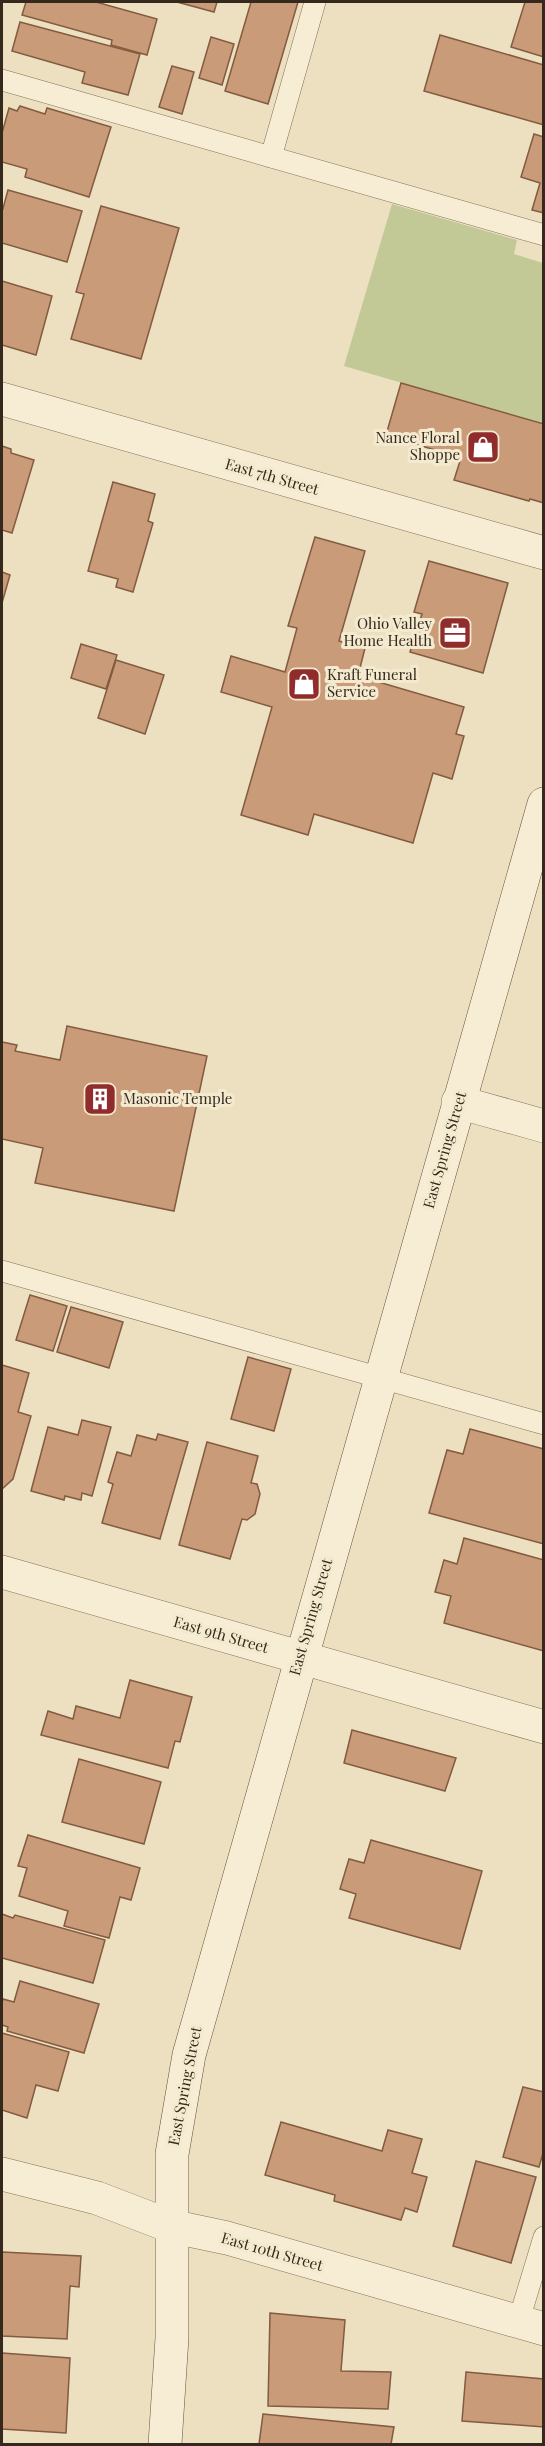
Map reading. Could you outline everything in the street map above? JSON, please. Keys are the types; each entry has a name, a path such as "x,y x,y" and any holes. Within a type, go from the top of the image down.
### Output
{"street":[{"name":"East 7th Street","path":"2,399 543,553"},
{"name":"East Spring Street","path":"165,2445 172,2338 170,2226 172,2154 189,2055 300,1658 541,820"},
{"path":"459,1102 543,1126"},
{"name":"East 9th Street","path":"2,1572 543,1727"},
{"name":"East 10th Street","path":"2,2174 97,2198 170,2226 226,2238 531,2326"}],"lane":[{"path":"271,157 315,2"},
{"path":"2,80 543,235"},
{"path":"2,1271 543,1424"},
{"path":"531,2326 543,2237"}],"green space":[{"path":"392,204 517,240 514,254 543,263 543,424 344,366"}],"building":[{"path":"26,2 96,2 157,19 147,55 111,45 112,40 22,15"},
{"path":"177,2 217,2 214,12"},
{"path":"251,2 298,2 268,104 225,91"},
{"path":"525,2 544,2 544,57 511,47"},
{"path":"20,22 140,54 128,95 82,83 85,72 12,51"},
{"path":"440,35 544,65 544,125 424,91"},
{"path":"211,37 234,44 222,85 199,78"},
{"path":"172,66 194,72 182,114 159,107"},
{"path":"20,106 45,114 47,108 111,127 89,197 25,177 27,169 2,162 2,133 9,108 17,111"},
{"path":"534,134 544,137 544,213 532,210 540,183 521,177"},
{"path":"8,190 82,211 67,262 2,243 2,212"},
{"path":"101,206 179,228 141,359 71,339 84,294 76,292"},
{"path":"2,281 52,296 36,355 2,345"},
{"name":"Nance Floral Shoppe","path":"401,383 544,424 544,503 454,480 461,458 386,435"},
{"path":"2,446 11,449 11,453 34,460 12,533 2,530"},
{"path":"113,482 155,494 148,521 153,523 133,592 116,587 118,579 88,571"},
{"name":"Kraft Funeral Service","path":"315,537 365,551 339,641 365,648 358,676 464,707 456,734 464,736 452,779 433,773 413,843 314,814 308,835 241,815 272,707 221,692 231,656 285,672 297,628 288,626"},
{"name":"Ohio Valley Home Health","path":"429,561 508,583 483,673 410,652 422,614 414,612"},
{"path":"2,572 10,575 2,603"},
{"path":"81,644 117,655 106,689 71,678"},
{"path":"116,660 164,675 145,734 98,718"},
{"name":"Masonic Temple","path":"67,1026 207,1056 174,1211 35,1183 43,1148 2,1139 2,1042 17,1045 15,1051 60,1060"},
{"path":"30,1295 67,1306 53,1351 16,1340"},
{"path":"71,1307 123,1322 109,1368 57,1352"},
{"path":"248,1357 291,1369 274,1431 231,1419"},
{"path":"2,1365 29,1373 18,1412 31,1416 13,1479 2,1489"},
{"path":"82,1420 111,1427 92,1496 82,1493 81,1500 65,1496 64,1500 31,1491 48,1427 78,1435"},
{"path":"470,1429 544,1449 544,1544 429,1513 447,1450 463,1454"},
{"path":"158,1434 188,1442 160,1539 102,1523 113,1484 108,1482 117,1452 131,1456 137,1435 156,1440"},
{"path":"207,1442 258,1456 251,1483 257,1484 260,1494 255,1514 247,1520 242,1519 230,1559 179,1545"},
{"path":"464,1538 544,1560 544,1651 444,1623 451,1596 435,1592 444,1560 457,1564"},
{"path":"130,1680 192,1697 180,1742 175,1741 168,1768 41,1735 48,1711 73,1719 76,1706 120,1718"},
{"path":"352,1730 456,1758 445,1791 344,1763"},
{"path":"79,1759 161,1782 144,1844 62,1822"},
{"path":"28,1835 140,1868 131,1900 120,1897 109,1938 64,1926 68,1911 19,1896 27,1868 18,1866"},
{"path":"371,1840 482,1871 460,1949 349,1918 356,1894 340,1889 349,1859 364,1863"},
{"path":"2,1914 13,1918 15,1915 105,1940 93,1983 2,1958"},
{"path":"20,1981 99,2004 84,2053 7,2031 8,2027 2,2025 3,1999 14,2002"},
{"path":"2,2033 69,2052 58,2091 36,2085 27,2118 2,2110"},
{"path":"523,2087 544,2092 544,2150 539,2167 503,2157"},
{"path":"281,2122 382,2151 388,2130 422,2139 412,2173 427,2177 417,2212 405,2208 401,2220 334,2201 335,2195 265,2175"},
{"path":"476,2161 536,2177 511,2263 453,2246"},
{"path":"2,2252 81,2256 79,2287 70,2286 67,2339 2,2336"},
{"path":"270,2313 345,2320 341,2371 391,2372 388,2409 268,2406"},
{"path":"2,2353 70,2358 66,2433 2,2429"},
{"path":"466,2372 544,2379 544,2427 462,2421"},
{"path":"263,2414 394,2427 391,2444 259,2444"}],"place":[{"name":"Nance Floral Shoppe","path":"483,447"},
{"name":"Ohio Valley Home Health","path":"455,633"},
{"name":"Kraft Funeral Service","path":"304,684"},
{"name":"Masonic Temple","path":"100,1099"}]}
